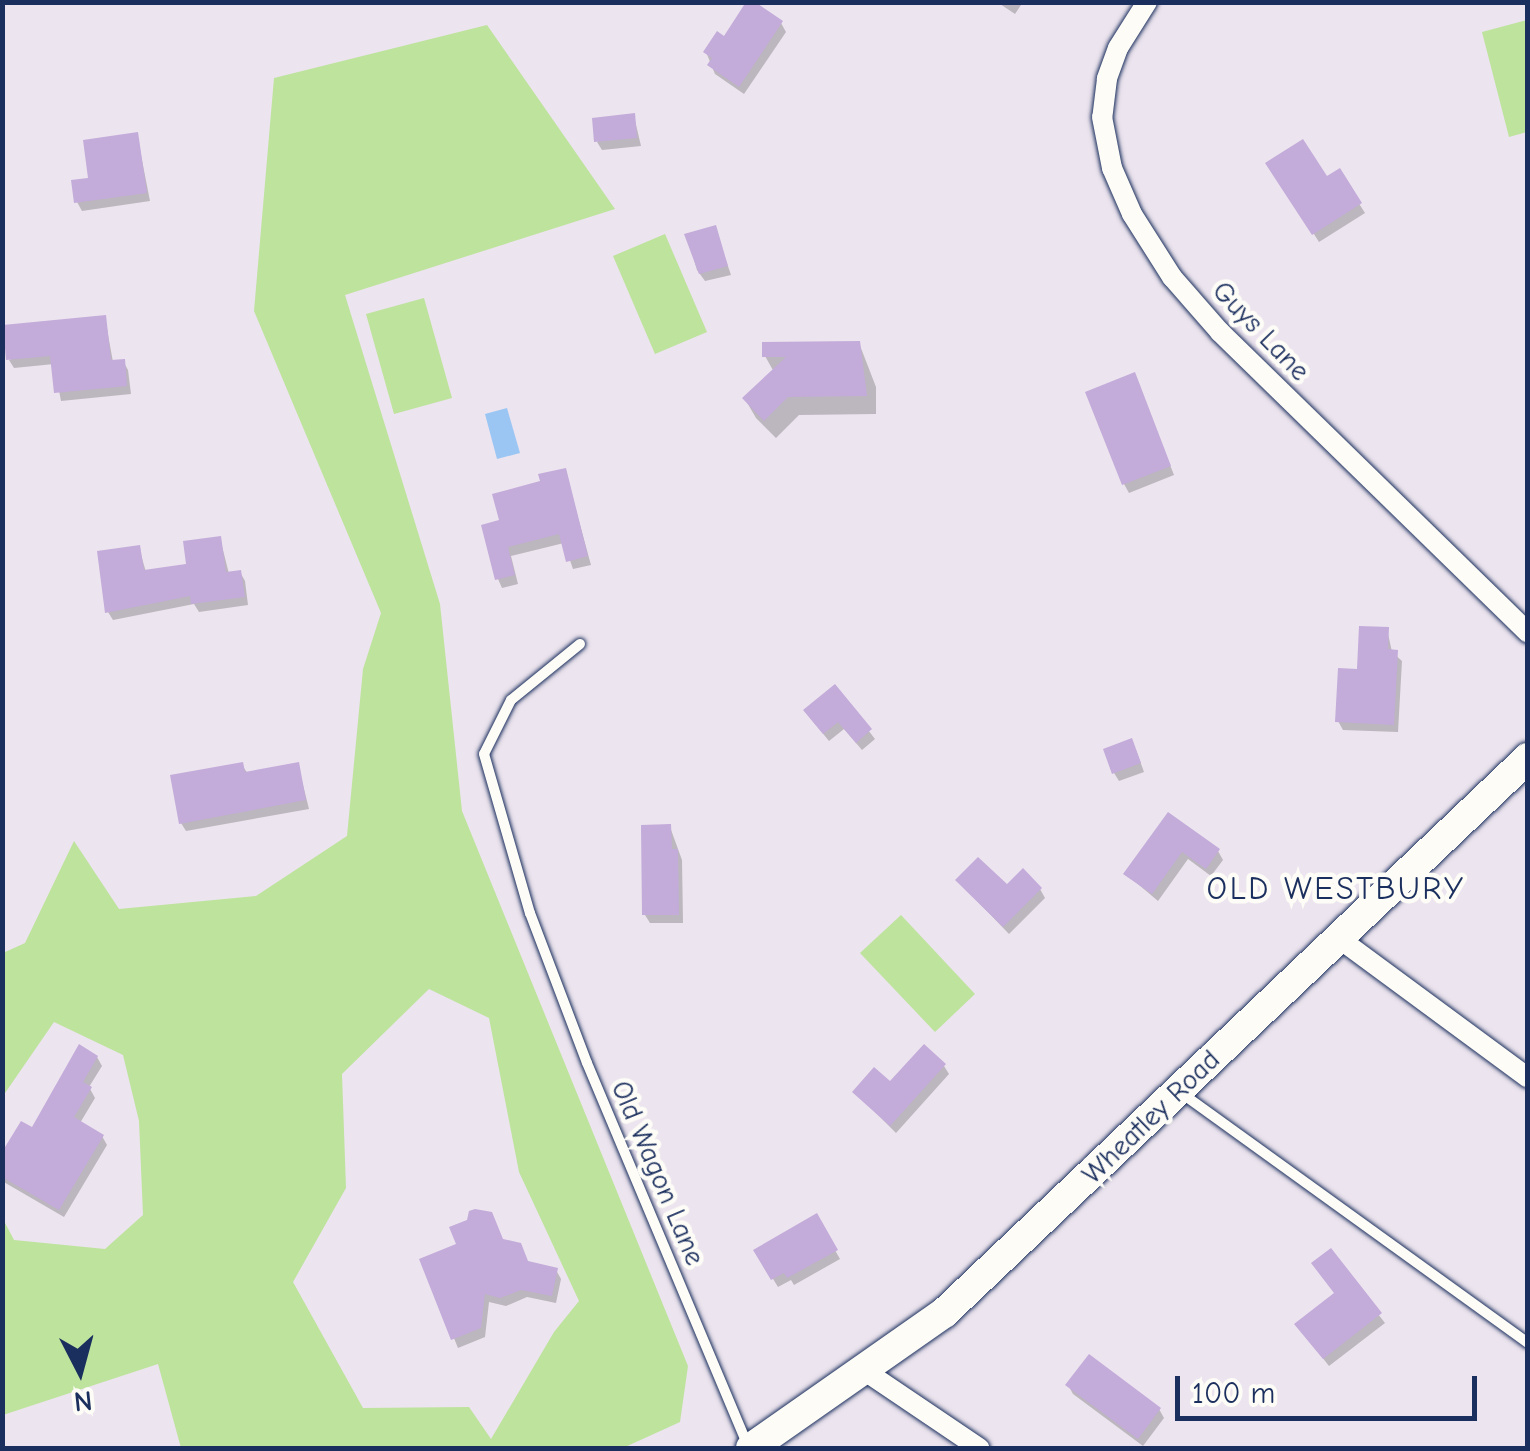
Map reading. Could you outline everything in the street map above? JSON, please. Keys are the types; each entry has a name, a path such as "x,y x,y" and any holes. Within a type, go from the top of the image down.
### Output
{"street":[{"name":"Guys Lane","path":"1148,2 1118,48 1107,79 1102,117 1112,168 1132,214 1172,277 1220,332 1528,634"},
{"name":"Wheatley Road","path":"750,1448 944,1313 1528,758"},
{"path":"1336,937 1528,1078"},
{"path":"865,1371 979,1448"}],"lane":[{"name":"Old Wagon Lane","path":"580,644 511,700 484,754 530,913 587,1063 750,1448"},
{"path":"1179,1092 1528,1343"}],"green space":[{"path":"1527,20 1527,132 1509,137 1482,32"},
{"path":"487,25 615,209 345,295 440,604 462,811 688,1366 680,1422 623,1448 181,1448 158,1364 3,1415 3,1219 14,1240 105,1249 143,1215 139,1121 123,1055 54,1022 3,1096 3,953 25,943 74,841 119,909 256,896 347,836 363,669 381,613 254,311 274,78","holes":["429,989 489,1018 519,1172 579,1301 554,1332 491,1439 469,1407 363,1408 293,1282 346,1188 342,1074"]},
{"path":"665,234 707,332 655,354 613,256"},
{"path":"424,298 452,398 394,414 366,314"},
{"path":"901,915 975,994 935,1032 860,953"}],"water":[{"path":"507,408 520,453 497,459 485,414"}],"building":[{"path":"746,2 755,2 783,21 739,87 707,65 712,58 703,52 717,31 724,36"},
{"path":"635,113 637,138 594,142 592,118"},
{"path":"138,132 147,193 74,203 71,180 88,178 83,140"},
{"path":"1303,139 1327,176 1340,168 1362,203 1312,235 1265,163"},
{"path":"716,225 728,266 699,274 684,234"},
{"path":"106,315 111,360 125,359 127,386 54,393 50,356 6,360 3,325"},
{"path":"860,341 867,396 788,397 764,421 742,398 786,357 762,357 762,342"},
{"path":"1135,372 1171,466 1122,485 1085,392"},
{"path":"566,468 588,556 566,562 559,534 508,547 515,575 495,580 481,525 499,520 492,494 540,481 538,474"},
{"path":"221,536 226,572 241,570 245,597 191,604 190,596 105,613 97,551 140,545 144,570 186,564 183,541"},
{"path":"1359,626 1389,627 1388,649 1398,650 1394,725 1335,722 1338,668 1357,669"},
{"path":"835,684 872,729 856,743 838,722 823,734 803,710"},
{"path":"1132,738 1141,763 1112,774 1103,749"},
{"path":"243,762 245,772 299,762 306,800 179,824 170,775"},
{"path":"1168,812 1220,849 1206,869 1182,852 1152,894 1123,874"},
{"path":"671,824 672,849 678,849 679,915 642,915 641,825"},
{"path":"978,857 1007,884 1023,868 1042,888 1003,927 955,880"},
{"path":"79,1044 98,1056 83,1082 92,1087 74,1117 104,1135 59,1210 2,1177 2,1152 21,1121 32,1127"},
{"path":"924,1044 946,1064 890,1126 852,1092 874,1067 890,1081"},
{"path":"469,1211 492,1212 503,1239 521,1243 528,1261 558,1268 552,1296 521,1290 500,1298 485,1294 481,1328 451,1340 419,1259 456,1244 449,1227 467,1220"},
{"path":"817,1213 838,1250 787,1278 784,1273 771,1280 753,1250"},
{"path":"1331,1248 1382,1313 1323,1359 1294,1324 1334,1293 1311,1263"},
{"path":"1089,1354 1161,1408 1138,1439 1065,1385"}],"district":[{"name":"OLD WESTBURY","path":"1336,889"}]}
